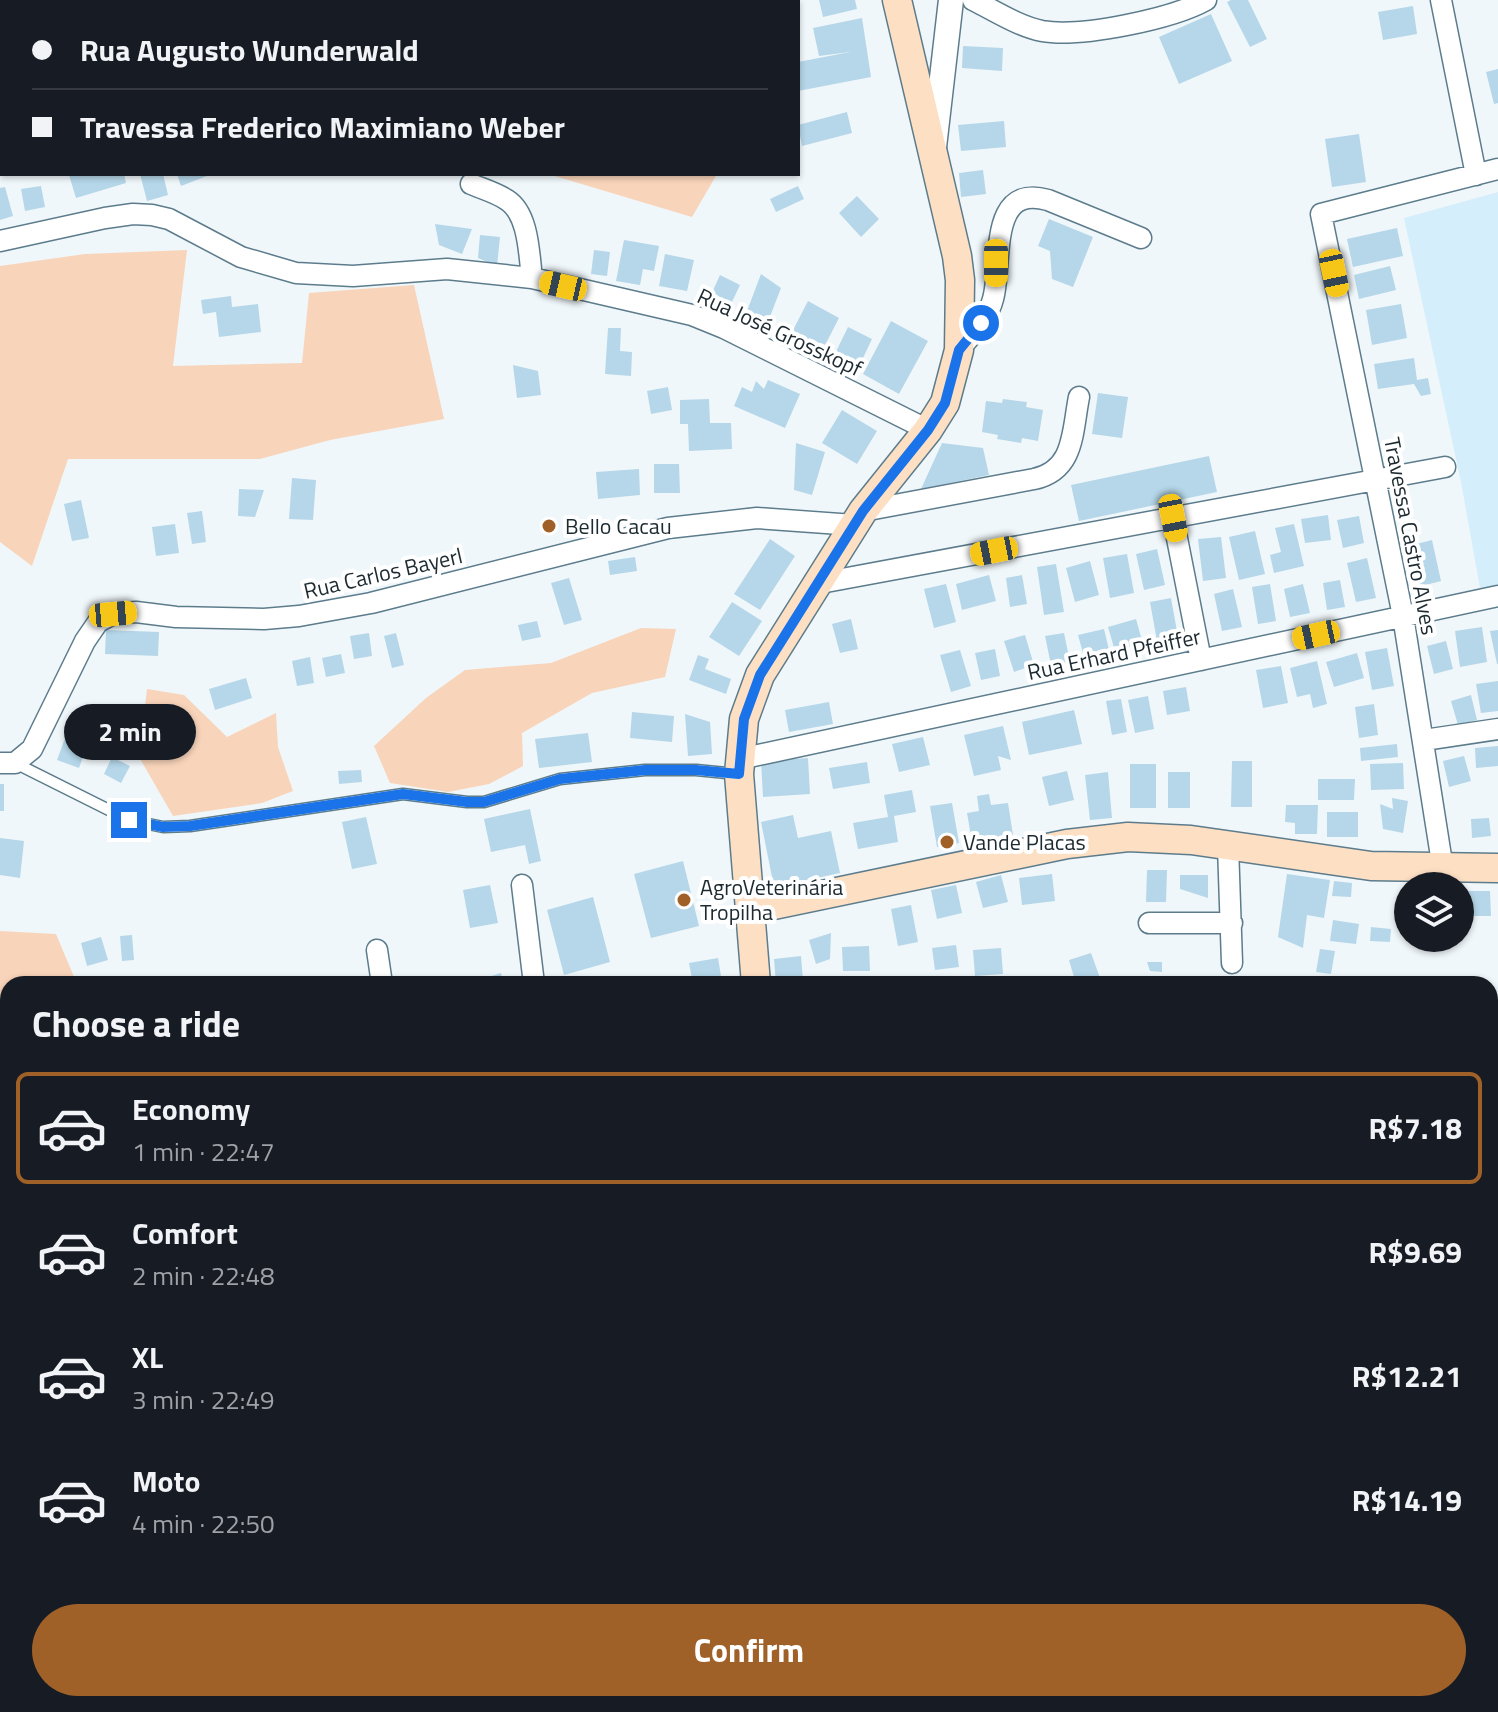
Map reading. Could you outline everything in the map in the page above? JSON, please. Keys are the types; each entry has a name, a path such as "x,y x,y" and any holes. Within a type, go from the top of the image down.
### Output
{"main road":[{"path":"755,976 740,767 744,719 760,675 815,584 859,518 928,430 945,403 959,350 960,280 897,0"},
{"path":"750,910 1091,840 1161,837 1371,866 1498,868"}],"street":[{"path":"933,153 951,0"},
{"path":"973,0 1039,31 1060,33 1155,20 1206,0"},
{"path":"1441,0 1476,175 1498,169"},
{"name":"Travessa Castro Alves","path":"1443,869 1403,616 1321,214 1476,175"},
{"path":"471,184 506,198 517,208 532,278"},
{"path":"959,350 993,302 999,244 1013,203 1022,197 1034,196 1141,238"},
{"name":"Rua José Grosskopf","path":"0,241 105,218 152,215 169,219 241,257 296,273 353,276 447,269 532,278 692,315 928,430"},
{"name":"Rua Carlos Bayerl","path":"8,763 32,749 85,641 98,622 113,614 136,612 176,617 264,619 299,616 371,603 668,528 757,518 859,518 1034,479 1054,473 1066,459 1079,397"},
{"path":"815,584 1445,467"},
{"path":"1173,518 1201,660"},
{"name":"Rua Erhard Pfeiffer","path":"740,767 972,709 1498,596"},
{"path":"1424,740 1498,729"},
{"path":"1228,846 1232,963"},
{"path":"522,885 533,976"},
{"path":"1149,923 1232,923"},
{"path":"377,950 381,976"}],"lane":[{"path":"8,763 129,820 163,827 190,826 403,794 484,802 560,779 645,770 740,767"}],"shaded area":[{"path":"555,176 716,176 692,217"},
{"path":"1498,192 1498,586 1480,588 1461,482 1404,218"},
{"path":"187,250 173,366 302,363 309,293 414,285 444,419 330,440 260,459 68,459 32,566 0,542 0,266 85,254"},
{"path":"641,628 676,629 665,677 592,693 522,733 523,766 489,784 448,792 390,783 374,746 426,698 465,670 551,663"},
{"path":"147,689 184,695 227,737 276,713 278,747 293,791 262,803 173,816 139,757"},
{"path":"0,931 56,934 74,976 0,976"}],"building":[{"path":"819,0 855,0 857,9 823,17"},
{"path":"1248,0 1267,39 1250,47 1227,2"},
{"path":"1413,6 1417,34 1383,40 1378,12"},
{"path":"1211,14 1232,61 1179,84 1159,37"},
{"path":"862,18 871,77 800,91 800,62 850,52 819,56 813,28"},
{"path":"963,46 1003,48 1002,71 962,68"},
{"path":"1498,69 1498,103 1494,104 1486,72"},
{"path":"847,112 852,133 802,146 800,124"},
{"path":"1004,121 1006,147 961,151 958,125"},
{"path":"1359,134 1366,182 1332,187 1325,139"},
{"path":"983,170 986,194 961,197 959,173"},
{"path":"69,176 124,176 126,183 76,198"},
{"path":"141,176 163,176 168,195 147,201"},
{"path":"178,176 207,176 181,186"},
{"path":"41,186 45,207 25,211 21,189"},
{"path":"798,186 804,199 776,212 770,199"},
{"path":"5,187 13,216 0,220 0,188"},
{"path":"857,196 879,219 861,237 839,213"},
{"path":"1049,219 1093,237 1073,287 1052,279 1050,251 1038,246"},
{"path":"435,224 472,229 462,254 439,245"},
{"path":"1397,228 1403,256 1353,267 1347,239"},
{"path":"480,235 500,237 497,266 478,258"},
{"path":"624,240 659,246 654,271 643,269 640,285 616,281"},
{"path":"594,250 610,252 607,276 591,274"},
{"path":"665,254 694,260 687,291 659,286"},
{"path":"1390,266 1396,290 1359,299 1354,275"},
{"path":"761,274 781,288 766,327 744,319"},
{"path":"720,275 740,285 730,306 710,297"},
{"path":"231,296 232,307 258,304 261,332 219,337 216,312 203,314 201,300"},
{"path":"808,301 839,318 821,353 790,336"},
{"path":"1401,304 1407,338 1372,345 1366,310"},
{"path":"891,321 928,341 899,394 863,374"},
{"path":"848,327 872,339 855,375 830,364"},
{"path":"608,328 621,328 620,351 632,352 631,376 605,374"},
{"path":"1414,358 1417,380 1428,378 1431,394 1421,396 1414,384 1378,389 1374,364"},
{"path":"513,365 538,371 541,395 517,398"},
{"path":"768,380 800,394 785,428 734,406 742,387 752,392 756,381 764,389"},
{"path":"668,387 672,410 651,414 647,391"},
{"path":"1098,393 1128,397 1122,438 1092,434"},
{"path":"709,399 710,423 731,423 732,449 689,451 688,424 680,424 680,400"},
{"path":"1003,399 1027,402 1026,407 1043,410 1038,441 1022,438 1021,443 997,439 998,435 982,432 986,401 1002,403"},
{"path":"842,410 877,431 857,464 822,443"},
{"path":"796,443 825,452 812,495 794,490"},
{"path":"942,443 983,448 989,475 921,489"},
{"path":"1209,456 1217,492 1079,521 1071,485"},
{"path":"654,464 679,464 680,493 654,493"},
{"path":"639,469 640,495 598,499 596,472"},
{"path":"292,478 316,480 313,520 289,519"},
{"path":"239,489 264,490 255,517 238,516"},
{"path":"81,500 89,538 72,541 64,504"},
{"path":"202,511 206,542 192,544 187,513"},
{"path":"1328,515 1331,540 1305,543 1301,519"},
{"path":"1359,516 1364,543 1343,548 1337,520"},
{"path":"175,524 179,553 156,556 152,527"},
{"path":"1294,524 1304,566 1274,573 1270,555 1281,552 1275,528"},
{"path":"1255,531 1265,574 1239,580 1229,537"},
{"path":"1221,537 1226,578 1203,581 1198,539"},
{"path":"770,539 795,556 760,610 734,594"},
{"path":"1432,540 1441,581 1418,587 1409,546"},
{"path":"1157,549 1165,585 1144,590 1136,554"},
{"path":"1127,554 1134,593 1110,598 1103,558"},
{"path":"635,557 637,571 610,575 608,561"},
{"path":"1367,558 1376,598 1356,602 1347,563"},
{"path":"1090,561 1099,595 1075,602 1066,568"},
{"path":"1056,564 1064,612 1044,615 1037,567"},
{"path":"989,575 996,601 962,610 956,584"},
{"path":"1022,575 1027,604 1010,607 1006,578"},
{"path":"569,578 582,620 564,625 551,583"},
{"path":"1340,580 1345,607 1327,610 1323,583"},
{"path":"946,584 956,622 934,628 924,589"},
{"path":"1270,584 1276,621 1258,624 1252,587"},
{"path":"1303,584 1310,613 1290,617 1284,589"},
{"path":"1233,589 1242,627 1222,631 1214,594"},
{"path":"1171,598 1178,637 1157,641 1150,602"},
{"path":"732,602 762,621 739,656 709,637"},
{"path":"851,619 858,649 840,653 832,624"},
{"path":"1136,619 1143,644 1115,651 1108,627"},
{"path":"537,621 541,637 522,641 518,625"},
{"path":"1482,627 1487,662 1460,667 1455,631"},
{"path":"1104,629 1110,654 1085,660 1078,635"},
{"path":"106,630 159,632 158,656 105,654"},
{"path":"1498,630 1498,664 1497,664 1490,631"},
{"path":"369,633 372,656 354,659 350,636"},
{"path":"396,633 404,665 392,668 384,636"},
{"path":"1064,633 1070,662 1051,665 1045,636"},
{"path":"1025,635 1034,665 1014,672 1004,641"},
{"path":"1446,641 1453,669 1434,674 1427,646"},
{"path":"1387,648 1394,686 1372,690 1365,652"},
{"path":"995,649 1000,676 981,680 975,653"},
{"path":"960,650 971,686 951,692 940,655"},
{"path":"1357,653 1364,678 1334,687 1326,662"},
{"path":"341,654 345,673 326,677 322,658"},
{"path":"698,655 709,659 705,669 731,679 726,694 689,680"},
{"path":"310,657 314,683 297,686 292,661"},
{"path":"1317,661 1327,704 1313,708 1310,694 1297,697 1290,668"},
{"path":"1281,666 1288,703 1263,708 1256,670"},
{"path":"246,678 252,698 215,710 209,689"},
{"path":"1498,681 1498,711 1481,713 1476,684"},
{"path":"1186,687 1190,711 1167,715 1163,691"},
{"path":"1471,695 1477,720 1458,725 1451,701"},
{"path":"1148,696 1154,729 1135,733 1128,700"},
{"path":"1121,699 1127,732 1112,735 1106,701"},
{"path":"829,702 833,724 789,732 785,710"},
{"path":"1374,704 1378,735 1359,738 1355,707"},
{"path":"1074,710 1082,744 1029,755 1022,722"},
{"path":"632,712 674,716 672,742 630,738"},
{"path":"685,714 710,722 712,754 688,756"},
{"path":"1003,726 1011,760 998,756 1001,770 974,776 964,735"},
{"path":"588,733 592,762 539,768 535,739"},
{"path":"923,737 930,765 899,772 892,744"},
{"path":"65,738 87,746 79,768 57,760"},
{"path":"1397,744 1398,757 1361,761 1360,748"},
{"path":"1498,746 1498,766 1476,768 1475,748"},
{"path":"1464,756 1471,781 1449,787 1443,761"},
{"path":"112,757 130,766 121,783 104,774"},
{"path":"808,758 810,794 763,797 761,761"},
{"path":"1232,761 1252,761 1252,807 1231,807"},
{"path":"867,762 870,783 833,789 829,768"},
{"path":"1403,763 1404,789 1371,790 1370,764"},
{"path":"1130,764 1156,764 1156,808 1130,808"},
{"path":"361,770 362,782 339,784 338,771"},
{"path":"1067,771 1074,800 1049,806 1042,777"},
{"path":"1108,772 1112,818 1090,820 1085,775"},
{"path":"1168,772 1190,772 1190,808 1168,808"},
{"path":"1318,779 1355,779 1354,800 1318,800"},
{"path":"0,784 4,784 4,811 0,811"},
{"path":"912,790 916,812 894,816 898,842 858,849 853,823 888,817 884,795"},
{"path":"989,794 991,805 1008,803 1013,835 972,842 967,813 979,811 977,796"},
{"path":"1392,798 1408,801 1403,833 1383,829 1380,804 1393,809"},
{"path":"952,803 959,843 937,847 930,806"},
{"path":"1286,805 1318,805 1317,834 1295,834 1295,823 1285,822"},
{"path":"530,809 541,861 529,864 525,845 491,852 484,819"},
{"path":"1327,812 1358,812 1358,837 1327,837"},
{"path":"793,815 798,838 831,831 840,873 774,887 761,822"},
{"path":"366,817 377,864 352,869 342,822"},
{"path":"1489,818 1491,836 1472,838 1471,819"},
{"path":"0,838 24,841 20,878 0,875"},
{"path":"683,861 699,926 651,938 634,874"},
{"path":"1147,870 1167,870 1166,902 1146,902"},
{"path":"1052,874 1055,901 1022,905 1019,878"},
{"path":"1287,874 1330,880 1324,918 1307,915 1303,948 1278,937"},
{"path":"1001,875 1008,902 983,908 976,882"},
{"path":"1180,875 1208,875 1208,898 1180,889"},
{"path":"1334,881 1352,883 1351,897 1332,896"},
{"path":"490,885 498,923 470,928 463,890"},
{"path":"956,885 962,913 937,919 931,890"},
{"path":"1474,891 1490,891 1491,916 1474,916"},
{"path":"593,897 610,962 564,975 547,910"},
{"path":"911,905 918,942 898,946 891,909"},
{"path":"1333,920 1359,924 1356,944 1330,941"},
{"path":"1371,927 1391,929 1390,942 1370,941"},
{"path":"831,933 830,959 816,964 809,940"},
{"path":"132,935 134,960 122,961 120,936"},
{"path":"101,937 108,960 87,966 81,943"},
{"path":"956,945 959,967 935,970 932,948"},
{"path":"869,946 870,971 843,971 842,947"},
{"path":"1001,948 1003,974 975,976 973,950"},
{"path":"1320,949 1335,951 1331,974 1316,972"},
{"path":"1091,953 1099,976 1074,976 1069,960"},
{"path":"801,956 803,976 775,976 774,959"},
{"path":"718,958 721,976 691,976 689,963"},
{"path":"1147,962 1162,962 1162,972 1150,971"}],"place":[{"name":"Bello Cacau","path":"549,526"},
{"name":"Vande Placas","path":"947,842"},
{"name":"AgroVeterinária Tropilha","path":"684,900"}],"route":[{"path":"129,820 163,827 190,826 403,794 484,802 544,782 645,770 739,774 744,719 760,675 863,511 928,430 945,403 959,350 981,323"}]}
